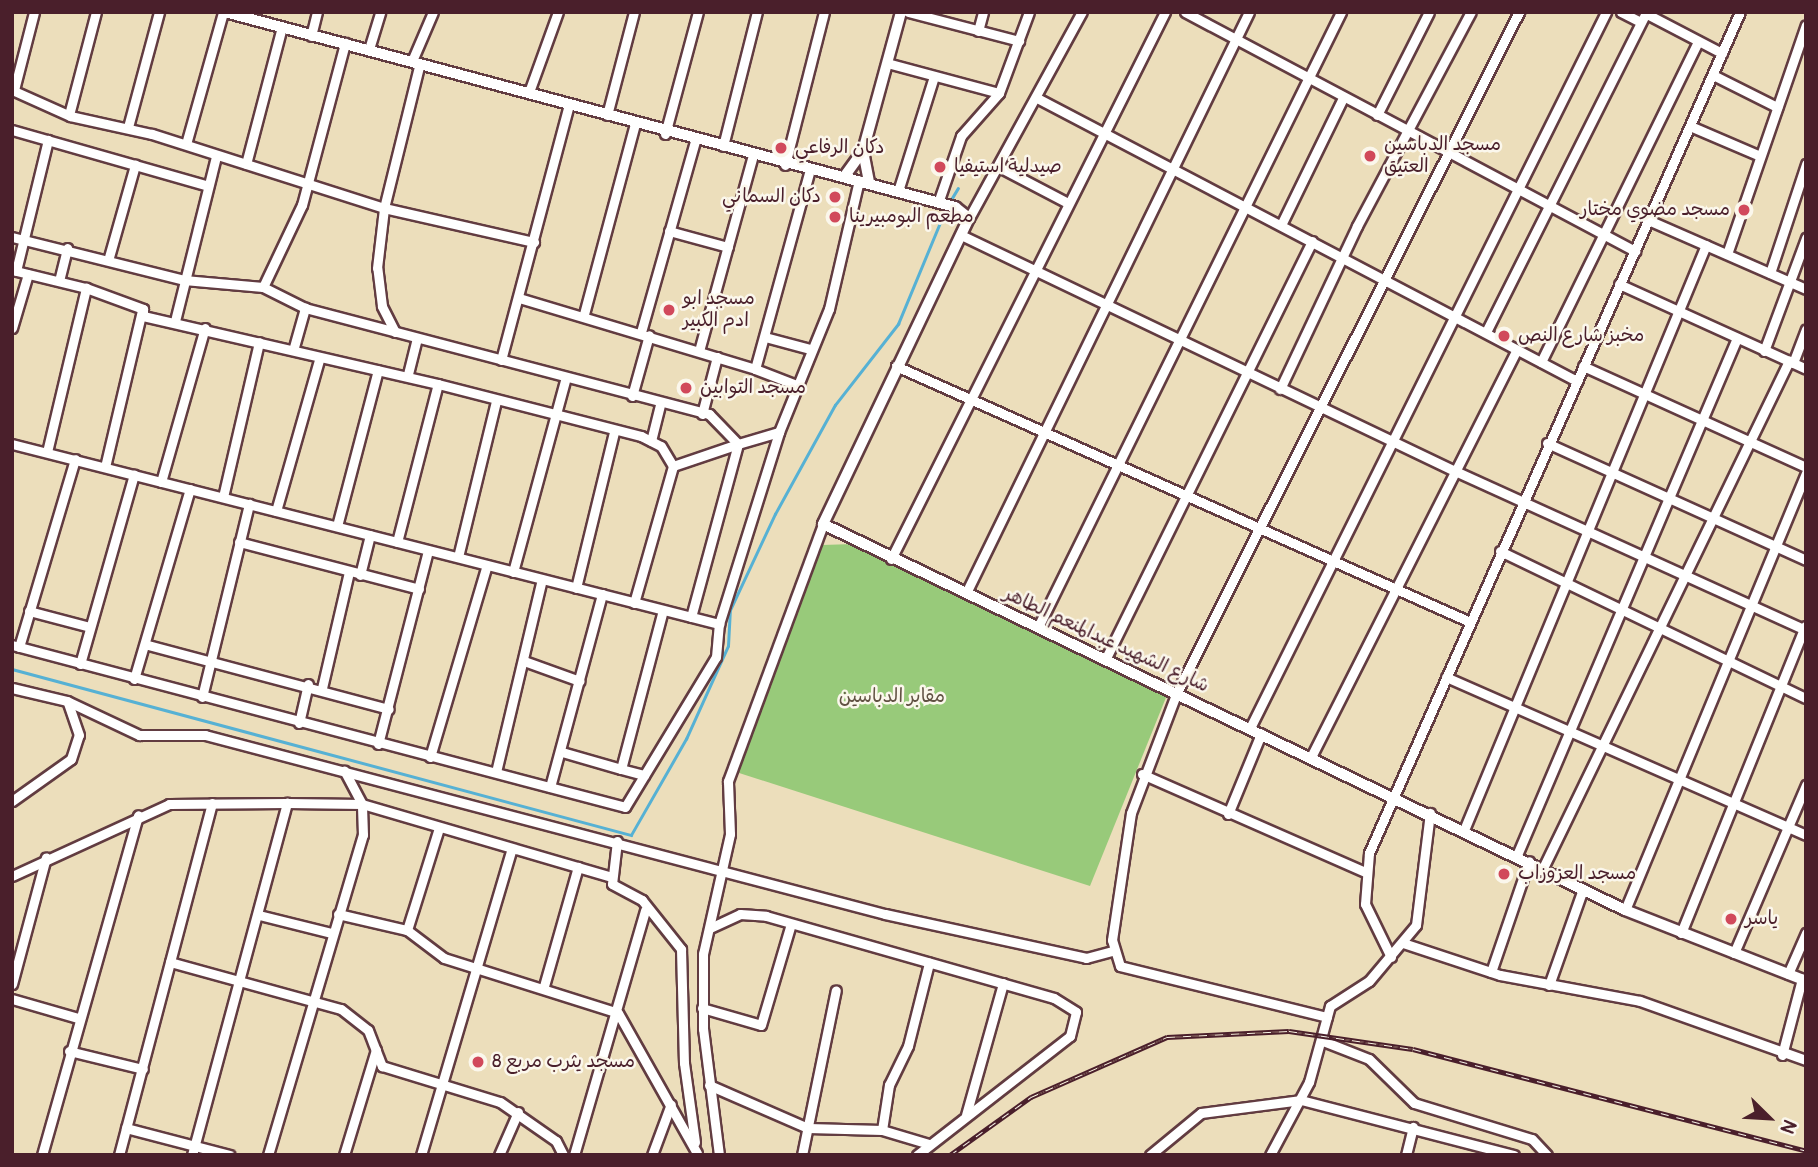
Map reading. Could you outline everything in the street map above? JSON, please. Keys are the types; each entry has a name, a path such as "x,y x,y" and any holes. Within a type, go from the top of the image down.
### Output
{"street":[{"path":"34,12 13,90 125,132 159,12"},
{"path":"70,111 96,12"},
{"path":"187,144 224,12 255,16 311,36 529,92 664,134 696,138 785,165 899,188 939,200 969,218"},
{"path":"311,36 317,12"},
{"path":"369,49 380,12"},
{"path":"395,332 377,288 384,208 416,62 433,12"},
{"path":"529,92 558,12"},
{"path":"607,115 634,12"},
{"path":"664,134 698,12"},
{"path":"723,146 757,12"},
{"path":"785,165 824,12"},
{"path":"75,459 29,611 15,646 378,744 625,807 711,667 719,625 779,432 828,309 864,181 863,151 901,12"},
{"path":"908,12 1019,41"},
{"path":"978,31 983,12"},
{"path":"939,200 961,136 999,93 1029,12"},
{"path":"719,1155 702,1008 710,928 722,872 734,758 823,524 896,366 969,218 1001,168 1082,12"},
{"path":"891,559 1165,12"},
{"path":"1185,12 1308,80 1635,251"},
{"path":"966,593 1107,306 1168,166 1249,12"},
{"path":"1038,627 1176,340 1341,12"},
{"path":"1377,116 1429,12"},
{"path":"1280,389 1343,259 1471,12"},
{"path":"1327,1017 1120,966 1112,950 1142,775 1177,692 1519,12"},
{"path":"1250,728 1389,439 1454,316 1606,12"},
{"path":"1621,12 1644,16 1722,53"},
{"path":"1391,957 1365,904 1365,872 1392,796 1521,500 1577,381 1740,12"},
{"path":"1486,332 1644,16"},
{"path":"1727,254 1806,25"},
{"path":"246,164 282,27"},
{"path":"1541,362 1698,41"},
{"path":"263,287 310,182 345,43"},
{"path":"887,63 999,93"},
{"path":"1713,75 1777,107"},
{"path":"899,188 934,76"},
{"path":"1037,98 1105,129 1168,166 1577,381"},
{"path":"1281,225 1343,98"},
{"path":"501,360 569,104"},
{"path":"584,314 635,123"},
{"path":"1690,126 1760,156"},
{"path":"128,127 187,144 216,156 310,182 384,208 534,242"},
{"path":"12,130 208,186"},
{"path":"632,396 669,231 696,138"},
{"path":"48,140 25,240 14,270 86,288 143,309"},
{"path":"844,177 863,151"},
{"path":"699,351 753,155"},
{"path":"175,321 216,156"},
{"path":"1770,273 1802,189 1806,164"},
{"path":"109,257 135,165"},
{"path":"1001,168 1068,203"},
{"path":"755,369 810,170"},
{"path":"1648,220 1806,289"},
{"path":"669,231 728,247"},
{"path":"961,235 1455,471 1805,628 1681,933"},
{"path":"12,237 109,257 184,280 263,287 305,308 501,360 565,380 660,405 715,416 738,444"},
{"path":"1764,351 1806,238"},
{"path":"1106,658 1312,241"},
{"path":"1464,830 1565,583 1647,394 1706,245"},
{"path":"59,281 67,248"},
{"path":"12,328 28,274"},
{"path":"1619,284 1806,369"},
{"path":"47,452 86,288"},
{"path":"519,298 584,314 755,369 799,386"},
{"path":"294,347 305,308"},
{"path":"143,309 143,316 175,321 259,342 294,347 319,360 408,374 496,401 651,441 673,466"},
{"path":"105,467 143,309"},
{"path":"161,482 205,328"},
{"path":"1543,868 1683,572 1806,329"},
{"path":"765,337 810,349"},
{"path":"408,374 417,338"},
{"path":"1517,855 1571,734 1737,338"},
{"path":"223,498 259,342"},
{"path":"1311,757 1517,350"},
{"path":"702,414 717,357"},
{"path":"276,511 319,360"},
{"path":"896,366 971,397 1468,621"},
{"path":"1583,366 1806,467"},
{"path":"337,526 379,370"},
{"path":"513,572 565,380"},
{"path":"397,542 438,384"},
{"path":"458,557 496,401"},
{"path":"651,441 660,405"},
{"path":"576,588 614,432"},
{"path":"673,466 779,432"},
{"path":"1547,443 1806,560"},
{"path":"12,444 719,625"},
{"path":"691,617 738,444"},
{"path":"634,603 673,466"},
{"path":"1625,910 1730,662 1806,473"},
{"path":"80,664 134,475"},
{"path":"134,679 148,645 190,489"},
{"path":"202,697 249,504"},
{"name":"شارع الشهيد عبدالمنعم الطاهر","path":"823,524 891,559 1430,813 1625,910 1804,980"},
{"path":"360,575 370,535"},
{"path":"239,542 419,589"},
{"path":"378,744 428,550"},
{"path":"1500,551 1806,698"},
{"path":"430,757 487,565"},
{"path":"322,688 349,572"},
{"path":"495,772 542,579"},
{"path":"550,787 562,752 602,594"},
{"path":"621,769 663,610"},
{"path":"29,611 90,627"},
{"path":"148,645 211,658 388,709"},
{"path":"524,661 580,681"},
{"path":"1446,677 1679,783 1806,835"},
{"path":"299,723 308,684"},
{"path":"12,688 67,702 139,735 205,735 617,841 722,872 1086,958 1112,950"},
{"path":"12,801 71,758 79,735 67,702"},
{"path":"1228,814 1261,734"},
{"path":"562,752 644,775"},
{"path":"268,1155 363,835 362,804 344,769"},
{"path":"1142,775 1365,872"},
{"path":"1734,953 1806,785"},
{"path":"119,1155 212,803"},
{"path":"12,876 46,857 138,815 169,804 212,803 362,804 511,852 609,876 681,949 684,1063 698,1154"},
{"path":"193,1150 242,980 286,803"},
{"path":"1270,1155 1301,1100 1323,1041 1327,1017 1336,998 1369,981 1403,943 1420,914 1430,813"},
{"path":"42,1155 78,1018 138,815"},
{"path":"407,930 439,828"},
{"path":"609,876 617,841"},
{"path":"421,1155 438,1083 511,852"},
{"path":"12,984 46,857"},
{"path":"1491,972 1529,861"},
{"path":"544,986 578,867"},
{"path":"1549,985 1583,889"},
{"path":"574,1155 618,1013 645,910"},
{"path":"338,914 407,930 430,950 475,969 544,986 618,1013 698,1154"},
{"path":"710,928 740,914 791,923 1068,1004 1079,1019 1076,1028 916,1155"},
{"path":"259,915 332,933"},
{"path":"702,1008 761,1025 791,923"},
{"path":"1788,974 1806,933"},
{"path":"1403,943 1491,972 1640,1001 1782,1055 1806,1060"},
{"path":"170,962 315,999 356,1018 377,1048 382,1066 518,1112 556,1141 563,1155"},
{"path":"882,1130 889,1085 908,1046 929,963"},
{"path":"1782,1055 1804,980"},
{"path":"966,1115 1003,983"},
{"path":"802,1155 836,990"},
{"path":"12,999 78,1018"},
{"path":"1323,1041 1369,1059 1414,1103 1532,1139 1547,1155"},
{"path":"344,1155 377,1048"},
{"path":"69,1051 143,1069"},
{"path":"709,1086 808,1128 882,1130 929,1144"},
{"path":"1150,1155 1201,1113 1301,1100 1413,1127 1479,1150 1514,1155"},
{"path":"652,1155 671,1104"},
{"path":"499,1155 518,1112"},
{"path":"1406,1155 1413,1127"},
{"path":"126,1128 193,1150 230,1155"}],"green space":[{"name":"مقابر الدباسين","path":"854,544 1167,695 1090,886 736,772 822,545"}],"waterway":[{"path":"949,203 958,188"},
{"path":"12,669 631,835 686,739 728,646 730,610 775,514 835,405 898,324 946,208"}],"railway":[{"path":"950,1155 1031,1097 1167,1037 1289,1031 1413,1049 1806,1151"}],"place":[{"name":"دكان الرفاعي","path":"781,148"},
{"name":"مسجد الدباسين العتيق","path":"1370,156"},
{"name":"صيدلية استيفيا","path":"940,167"},
{"name":"دكان السماني","path":"835,197"},
{"name":"مسجد مضوي مختار","path":"1744,210"},
{"name":"مطعم البومبيرينا","path":"835,217"},
{"name":"مسجد ابو ادم الكبير","path":"669,310"},
{"name":"مخبز شارع النص","path":"1504,336"},
{"name":"مسجد التوابين","path":"686,388"},
{"name":"مسجد العزوزاب","path":"1504,874"},
{"name":"ياسر","path":"1731,919"},
{"name":"مسجد يثرب مربع 8","path":"478,1062"}]}
